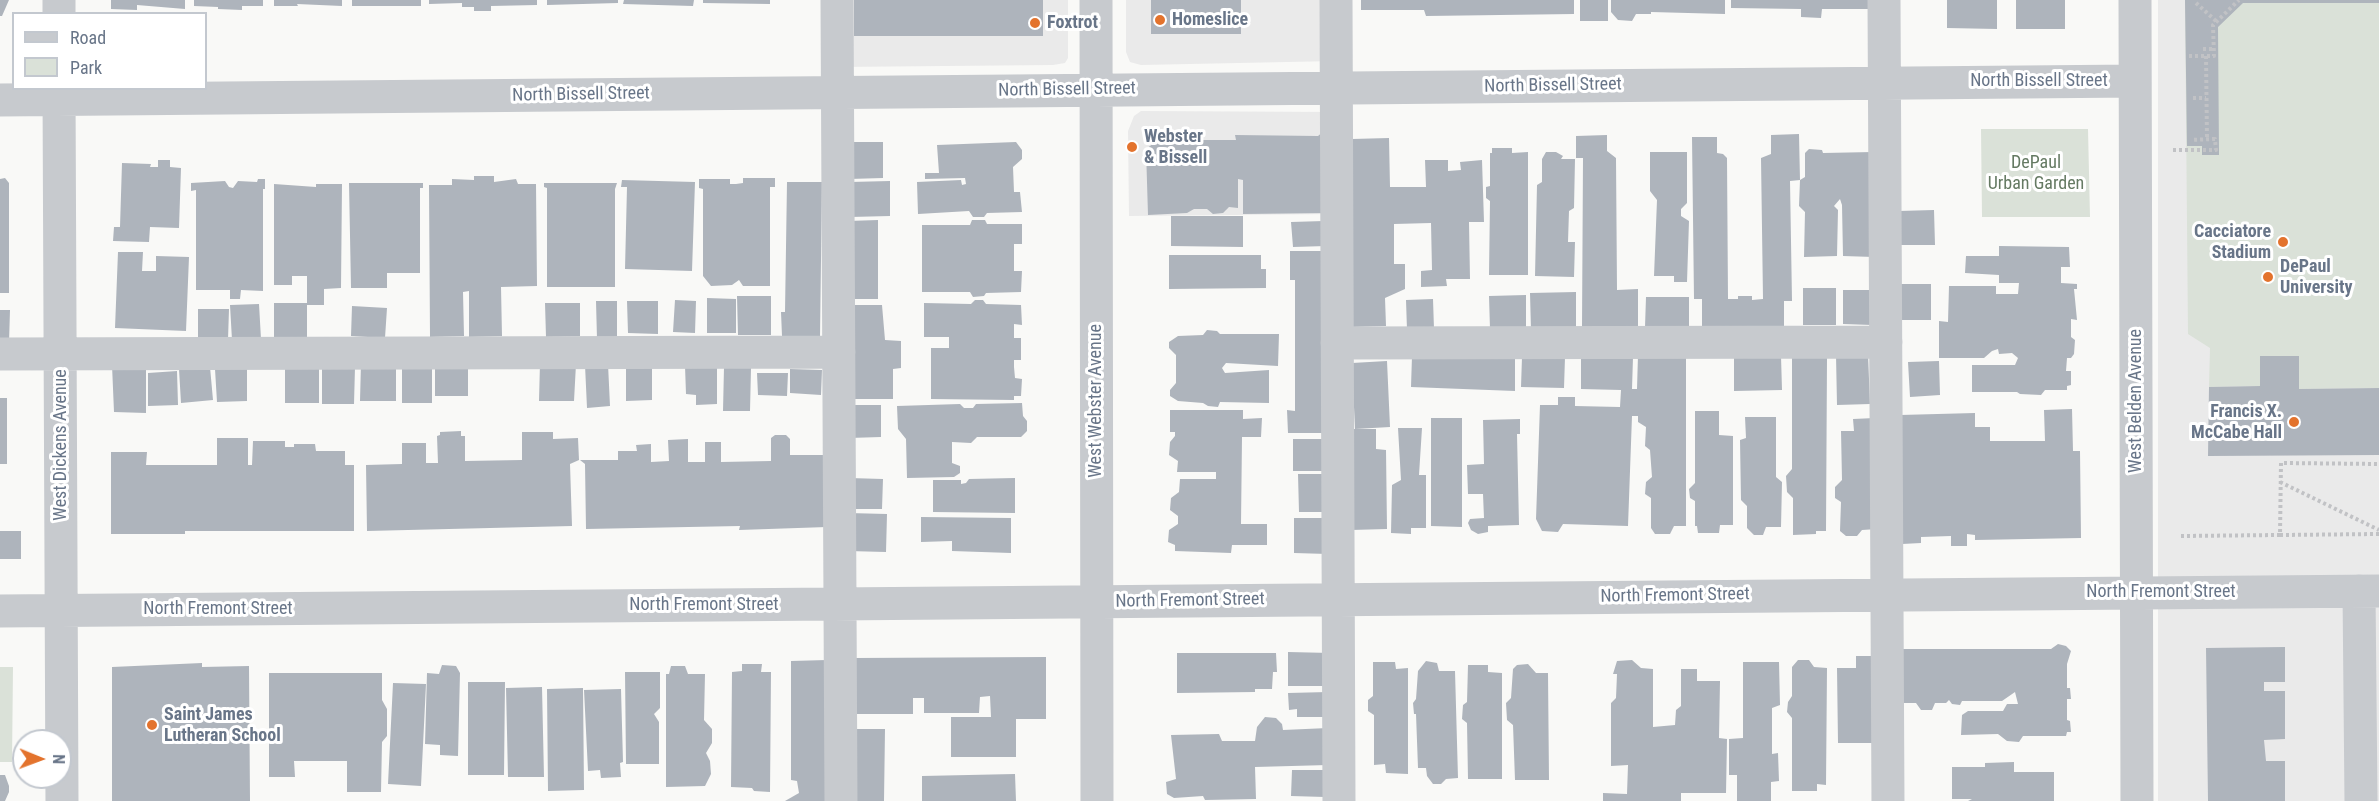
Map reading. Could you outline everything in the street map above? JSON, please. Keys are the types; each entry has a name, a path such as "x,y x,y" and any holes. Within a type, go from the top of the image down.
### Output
{"street":[{"path":"837,0 841,801"},
{"name":"West Webster Avenue","path":"1096,0 1097,801"},
{"path":"1336,0 1339,801"},
{"path":"1884,0 1888,801"},
{"name":"West Belden Avenue","path":"2135,0 2137,801"},
{"name":"North Bissell Street","path":"0,100 60,94 838,92 2135,81"},
{"name":"West Dickens Avenue","path":"60,94 62,801"},
{"path":"1337,343 1886,342"},
{"path":"0,354 839,352"},
{"path":"2361,801 2369,591"},
{"name":"North Fremont Street","path":"0,611 2369,591"}],"path":[{"path":"2189,56 2214,56 2213,25 2239,0"},
{"path":"2196,3 2217,22"},
{"path":"2202,49 2213,49"},
{"path":"2206,56 2207,139"},
{"path":"2193,98 2206,98"},
{"path":"2173,150 2216,150 2215,139 2191,140"},
{"path":"2280,535 2281,464 2379,464"},
{"path":"2280,482 2379,532"},
{"path":"2181,536 2379,532"}],"shaded area":[{"path":"837,0 1068,0 1068,58 1065,63 1053,65 837,67"},
{"path":"1126,0 1336,0 1336,61 1141,65 1130,62 1126,52"},
{"name":"DePaul University","path":"2158,0 2379,0 2379,801 2158,801"},
{"path":"1141,111 1336,112 1337,214 1129,216 1128,131 1134,116"}],"green space":[{"name":"Cacciatore Stadium","path":"2185,0 2379,0 2379,388 2299,389 2299,356 2260,386 2209,387 2210,348 2188,334"},
{"name":"DePaul Urban Garden","path":"1981,129 2088,129 2090,217 1982,217"},
{"path":"0,667 13,667 12,762 0,762"}],"building":[{"path":"0,0 9,0 2,16 0,16"},
{"path":"111,0 185,0 185,9 137,5 137,10 111,9"},
{"path":"194,0 263,0 263,6 242,6 242,10 218,9 218,7 194,6"},
{"path":"274,0 342,0 342,6 297,4 298,6 274,6"},
{"path":"352,0 421,0 421,6 352,6"},
{"path":"429,0 537,0 537,5 491,6 491,11 474,11 474,7 462,7 462,3 429,4"},
{"path":"547,0 618,0 618,3 547,5"},
{"path":"624,0 694,0 693,6 623,4"},
{"path":"703,0 770,0 770,4 703,3"},
{"path":"854,0 1043,0 1043,36 854,36"},
{"path":"1151,0 1241,0 1241,34 1151,34"},
{"path":"1361,0 1574,0 1574,14 1426,16 1424,10 1361,10"},
{"path":"1580,0 1608,0 1608,21 1580,21"},
{"path":"1611,0 1725,0 1725,14 1651,12 1651,14 1636,14 1632,21 1618,20 1611,12"},
{"path":"1731,0 1873,0 1873,9 1822,9 1821,18 1801,17 1801,9 1731,8"},
{"path":"1947,0 1997,0 1997,29 1947,28"},
{"path":"2016,0 2065,0 2065,29 2016,29"},
{"path":"2185,0 2379,0 2379,3 2243,3 2218,27 2219,155 2202,155 2202,146 2187,146"},
{"path":"1324,131 1328,213 1243,214 1243,180 1238,179 1238,208 1229,207 1223,213 1213,214 1207,209 1194,209 1187,213 1148,215 1146,149 1158,140 1236,140 1235,135 1318,136"},
{"path":"1799,134 1800,180 1790,181 1792,301 1784,301 1784,329 1702,330 1702,299 1694,299 1692,137 1717,137 1717,153 1727,158 1728,299 1752,296 1752,300 1763,299 1761,158 1771,154 1771,135"},
{"path":"1607,135 1607,151 1616,158 1617,290 1638,289 1638,327 1582,327 1583,158 1576,158 1576,136"},
{"path":"1389,138 1390,187 1426,187 1425,160 1448,160 1448,171 1461,170 1460,162 1482,160 1484,222 1469,222 1470,279 1446,279 1447,286 1421,287 1421,271 1432,270 1431,223 1394,224 1394,264 1405,264 1405,289 1385,298 1386,326 1351,327 1352,139"},
{"path":"848,142 883,142 883,178 849,179"},
{"path":"1016,142 1022,150 1022,159 1013,167 1014,192 1020,192 1022,212 987,213 984,217 973,217 969,211 918,214 917,182 961,180 962,185 966,184 965,178 925,179 925,173 939,173 937,145"},
{"path":"1492,148 1512,148 1512,153 1528,152 1528,275 1489,275 1490,201 1486,198 1486,187 1490,186"},
{"path":"1809,149 1822,150 1823,153 1873,152 1874,257 1843,256 1840,199 1834,206 1838,210 1837,256 1804,257 1805,212 1799,206 1800,180 1805,177 1805,153"},
{"path":"1546,152 1556,152 1563,156 1561,159 1575,159 1574,208 1569,211 1568,242 1575,242 1574,277 1535,276 1537,185 1542,182 1542,159"},
{"path":"1650,152 1687,152 1687,203 1681,209 1681,216 1689,221 1687,282 1674,282 1674,276 1654,276 1657,200 1650,191"},
{"path":"158,160 170,160 170,167 181,168 179,228 150,227 149,242 113,241 114,227 120,227 122,163 151,164 150,167 158,167"},
{"path":"474,176 494,176 494,182 516,179 518,184 536,184 537,286 501,287 502,336 469,337 469,291 463,292 464,336 430,337 429,185 452,185 452,179 474,180"},
{"path":"5,178 9,183 9,293 0,293 0,179"},
{"path":"743,178 775,178 775,187 770,187 770,286 743,286 739,280 732,285 711,286 703,276 703,189 699,188 699,179 730,179 730,184 736,184 743,183"},
{"path":"258,179 265,179 265,189 263,189 263,291 241,290 240,299 230,299 230,290 196,290 196,190 191,191 191,183 225,181 229,187 233,188 238,181 257,182"},
{"path":"622,180 695,182 692,271 625,269 627,187 621,187"},
{"path":"890,181 890,216 850,217 850,182"},
{"path":"787,182 822,182 820,337 782,336 781,312 785,312"},
{"path":"349,183 423,183 423,188 420,188 420,273 387,273 387,288 351,288"},
{"path":"544,183 617,183 615,189 615,287 547,287 547,188 544,187"},
{"path":"274,184 316,187 316,184 342,184 341,288 324,289 324,305 307,305 307,276 292,276 292,285 274,285"},
{"path":"1934,210 1935,245 1899,245 1899,211"},
{"path":"1171,216 1243,216 1243,247 1171,246"},
{"path":"878,220 878,299 850,299 848,221"},
{"path":"972,220 985,220 987,224 1022,224 1022,244 1014,244 1014,271 1022,271 1021,292 986,293 984,296 973,297 970,292 922,292 922,225 970,225"},
{"path":"1324,221 1326,246 1293,247 1291,222"},
{"path":"1999,246 2069,247 2070,267 2061,267 2061,283 2077,284 2077,289 2074,289 2077,320 2071,319 2071,337 2075,340 2074,354 2071,358 2067,358 2066,371 2071,371 2071,385 2067,386 2067,390 2045,390 2041,395 2017,392 1972,392 1972,365 2015,365 2018,358 2012,353 1999,354 1998,349 1984,358 1939,358 1939,321 1948,322 1949,286 1996,286 1996,294 2018,294 2019,283 1999,283 1999,275 1965,273 1966,256 1999,256"},
{"path":"1290,251 1327,251 1327,433 1288,433 1287,410 1295,411 1295,280 1290,280"},
{"path":"118,252 143,252 142,271 156,271 156,256 189,257 186,331 115,328"},
{"path":"1169,255 1261,255 1261,269 1266,269 1266,288 1169,289"},
{"path":"1899,284 1931,284 1931,320 1899,320"},
{"path":"1803,288 1836,288 1836,325 1803,325"},
{"path":"1843,290 1872,290 1872,325 1843,324"},
{"path":"1576,292 1576,329 1531,330 1530,293"},
{"path":"1526,295 1526,328 1490,329 1489,296"},
{"path":"737,296 771,296 771,335 738,335"},
{"path":"1646,297 1689,297 1689,327 1645,327"},
{"path":"707,298 736,299 736,333 707,333"},
{"path":"1433,299 1434,329 1407,330 1406,300"},
{"path":"675,300 696,301 695,333 673,332"},
{"path":"975,300 983,300 986,304 1021,305 1022,325 1014,324 1014,338 1021,338 1021,360 1014,360 1014,367 1015,378 1022,379 1021,396 1014,396 1014,400 931,399 931,348 949,348 949,337 924,337 924,303 971,304"},
{"path":"596,301 617,301 617,338 597,339"},
{"path":"627,301 658,301 658,334 628,333"},
{"path":"274,303 307,303 307,341 274,341"},
{"path":"545,303 580,303 580,336 546,337"},
{"path":"259,304 261,339 232,340 230,305"},
{"path":"851,305 882,305 885,340 901,341 901,368 893,369 893,399 852,399"},
{"path":"352,306 387,308 385,338 351,336"},
{"path":"198,309 229,309 228,340 198,340"},
{"path":"0,310 10,310 9,343 0,343"},
{"path":"1207,330 1217,331 1220,334 1279,334 1278,366 1226,363 1222,368 1225,373 1269,370 1269,403 1220,402 1218,407 1178,401 1170,396 1170,390 1176,383 1176,355 1169,348 1169,342 1178,336 1203,335"},
{"path":"1581,354 1633,357 1632,389 1637,389 1638,355 1686,357 1686,526 1674,526 1670,534 1655,534 1651,528 1651,498 1645,494 1646,482 1652,477 1650,450 1645,446 1646,427 1638,422 1638,416 1632,416 1628,526 1563,524 1558,532 1542,531 1536,519 1540,405 1558,405 1558,397 1575,397 1575,406 1620,407 1621,390 1581,389"},
{"path":"1868,354 1870,404 1837,405 1836,355"},
{"path":"1412,356 1515,358 1515,391 1411,387"},
{"path":"1781,356 1782,390 1734,391 1734,357"},
{"name":"Francis X. McCabe Hall","path":"2260,356 2299,356 2299,389 2379,388 2379,455 2208,456 2209,387 2260,386"},
{"path":"1522,357 1565,357 1564,388 1521,387"},
{"path":"1792,358 1827,358 1826,531 1816,531 1816,534 1793,535 1793,498 1787,492 1786,476 1792,469"},
{"path":"1387,361 1390,427 1355,429 1352,363"},
{"path":"1939,361 1940,395 1910,397 1908,362"},
{"path":"435,362 468,362 468,396 435,396"},
{"path":"361,363 396,363 396,401 360,401"},
{"path":"540,363 576,364 574,401 539,401"},
{"path":"608,364 610,406 587,408 585,365"},
{"path":"626,364 652,364 652,400 626,401"},
{"path":"112,365 146,365 146,413 114,412"},
{"path":"322,366 355,367 354,404 322,404"},
{"path":"685,366 717,366 717,404 696,405 696,395 686,394"},
{"path":"210,367 213,400 181,403 179,369"},
{"path":"285,367 319,368 319,403 285,403"},
{"path":"402,367 432,367 432,403 402,403"},
{"path":"724,367 751,368 750,411 723,411"},
{"path":"247,368 247,401 217,402 215,369"},
{"path":"790,369 822,370 821,395 790,393"},
{"path":"177,371 178,405 148,406 148,373"},
{"path":"757,373 788,373 787,396 758,395"},
{"path":"0,398 7,398 7,464 0,464"},
{"path":"1022,403 1027,431 1021,437 977,437 971,443 952,442 952,463 960,466 960,473 954,477 907,478 906,439 898,429 897,406 960,404 964,408 973,408 976,404"},
{"path":"849,405 881,405 881,437 849,438"},
{"path":"2072,409 2073,451 2080,451 2081,538 1975,540 1975,535 1967,534 1967,546 1951,546 1951,536 1921,537 1921,543 1902,544 1900,415 1975,413 1975,427 1990,427 1990,441 2045,441 2044,410"},
{"path":"1170,410 1243,410 1243,419 1262,418 1261,437 1242,437 1241,524 1267,524 1267,545 1232,545 1231,553 1175,551 1175,545 1168,542 1169,530 1178,524 1178,516 1170,510 1171,498 1179,492 1180,479 1216,479 1216,472 1177,472 1178,461 1169,455 1170,442 1175,436 1175,432 1170,432"},
{"path":"1695,411 1719,411 1719,435 1733,436 1733,525 1720,525 1719,533 1698,533 1697,526 1695,526 1695,501 1690,498 1689,489 1695,483"},
{"path":"1745,417 1776,417 1776,477 1782,482 1781,527 1766,527 1763,535 1754,535 1747,528 1747,506 1741,500 1740,440 1746,438"},
{"path":"1431,418 1462,418 1462,527 1431,526"},
{"path":"1875,418 1877,529 1862,530 1857,536 1846,536 1840,531 1841,502 1835,498 1835,487 1842,480 1841,431 1854,431 1853,419"},
{"path":"1520,419 1520,434 1517,434 1519,525 1488,526 1488,532 1478,534 1471,530 1468,523 1470,519 1484,518 1483,494 1468,494 1467,465 1484,464 1483,420"},
{"path":"1398,428 1422,428 1419,475 1426,475 1426,528 1411,528 1411,534 1391,533 1392,485 1401,480"},
{"path":"1351,429 1376,429 1376,449 1386,450 1387,529 1351,530"},
{"path":"461,431 461,436 465,436 465,461 522,460 522,432 553,432 553,439 578,438 579,460 570,464 572,526 367,531 366,465 402,464 402,443 426,443 426,463 438,463 437,436 440,432"},
{"path":"775,435 786,435 790,439 790,455 824,455 827,527 739,530 740,526 586,529 585,464 580,460 618,460 618,451 637,451 636,445 651,444 651,462 669,461 668,440 688,439 688,462 705,462 705,442 721,442 721,462 771,461 771,438"},
{"path":"217,438 248,438 248,465 252,465 253,441 285,441 285,447 294,447 294,444 315,444 316,451 345,451 345,465 354,465 354,531 185,531 185,534 111,534 111,452 147,452 146,465 217,465"},
{"path":"1293,439 1326,439 1326,471 1293,471"},
{"path":"1298,474 1328,474 1328,512 1299,512"},
{"path":"849,478 883,479 882,509 847,509"},
{"path":"1015,478 1015,513 933,512 933,480 961,480 961,484 966,483 969,479"},
{"path":"848,513 887,514 886,552 848,551"},
{"path":"921,517 1011,518 1011,553 952,551 952,541 921,542"},
{"path":"1294,518 1328,518 1328,554 1294,553"},
{"path":"0,531 21,531 21,559 0,559"},
{"path":"2058,644 2066,646 2071,651 2067,664 2067,688 2070,688 2071,699 2067,699 2067,720 2070,721 2071,732 2067,732 2066,736 2023,736 2019,742 2007,741 1998,734 1961,735 1962,715 1968,711 2003,711 2007,704 2018,704 2015,692 2002,701 1962,701 1960,705 1952,704 1949,700 1946,703 1935,703 1932,710 1921,710 1916,703 1903,703 1903,649 2051,649"},
{"path":"2285,647 2285,682 2264,682 2264,691 2285,691 2285,739 2264,740 2266,761 2285,761 2285,801 2208,801 2206,648"},
{"path":"1288,652 1331,653 1331,686 1288,686"},
{"path":"1177,653 1276,653 1277,672 1273,672 1272,689 1255,689 1255,692 1177,693"},
{"path":"1856,656 1875,656 1875,743 1838,743 1837,668 1856,668"},
{"path":"1046,657 1046,719 1016,719 1016,757 951,757 951,717 991,717 990,696 980,697 979,713 924,713 924,698 913,698 913,714 854,714 854,658"},
{"path":"827,660 828,801 785,801 799,793 797,781 791,780 791,661"},
{"path":"1632,660 1641,668 1653,669 1653,727 1675,725 1676,710 1681,706 1681,669 1697,669 1697,681 1720,681 1719,738 1727,739 1726,793 1681,793 1681,801 1603,801 1603,793 1627,794 1628,765 1611,766 1611,703 1616,698 1617,674 1613,674 1617,661"},
{"path":"1798,660 1809,660 1814,667 1827,668 1826,785 1817,784 1817,791 1792,791 1792,718 1787,712 1788,702 1792,696 1792,667"},
{"path":"1426,661 1437,663 1439,671 1455,671 1458,778 1446,779 1441,784 1433,784 1427,776 1426,768 1418,768 1416,714 1414,714 1413,703 1416,699 1418,671"},
{"path":"1373,662 1395,662 1396,669 1408,668 1408,774 1386,773 1385,764 1374,765 1374,715 1368,711 1368,700 1373,696"},
{"path":"1743,662 1779,662 1780,705 1772,708 1772,754 1778,753 1779,781 1771,782 1771,801 1737,801 1737,775 1729,775 1729,739 1743,738"},
{"path":"202,663 202,667 249,666 250,801 112,801 112,667"},
{"path":"742,664 762,664 761,672 771,672 770,792 731,787 732,672 742,671"},
{"path":"1528,664 1536,673 1548,673 1549,780 1515,780 1513,725 1507,720 1506,703 1511,698 1513,669 1517,665"},
{"path":"442,665 456,666 460,673 458,756 440,755 440,745 425,744 427,673 439,674"},
{"path":"1468,665 1488,665 1488,672 1502,673 1502,779 1468,779 1467,723 1462,719 1463,705 1467,702"},
{"path":"671,666 685,666 688,674 705,674 704,720 712,729 712,743 706,753 710,761 711,774 705,786 666,787 666,674 669,674"},
{"path":"625,672 660,672 660,708 654,714 659,722 659,764 626,764"},
{"path":"269,673 382,673 382,700 387,709 387,736 382,742 381,792 347,792 347,761 294,761 295,777 269,777"},
{"path":"468,682 505,682 504,775 468,775"},
{"path":"393,683 426,684 421,786 388,784"},
{"path":"542,687 544,777 508,777 506,688"},
{"path":"583,688 584,790 548,791 547,689"},
{"path":"621,689 623,762 620,763 621,777 601,778 600,770 588,771 584,690"},
{"path":"1328,692 1329,717 1297,717 1297,709 1289,710 1288,693"},
{"path":"1265,717 1276,718 1282,724 1283,730 1328,728 1328,765 1255,767 1256,799 1205,800 1203,796 1174,798 1167,794 1166,782 1176,779 1171,735 1219,734 1222,741 1255,741 1257,727"},
{"path":"849,729 885,729 884,801 848,801"},
{"path":"2014,762 2014,772 2054,772 2054,801 1952,799 1952,767 1985,767 1985,763"},
{"path":"1292,770 1325,770 1325,797 1291,796"},
{"path":"1015,774 1016,801 922,801 922,776"},
{"path":"0,775 5,775 9,786 5,801 0,801"}],"place":[{"name":"Homeslice","path":"1160,20"},
{"name":"Foxtrot","path":"1035,23"},
{"name":"Webster & Bissell","path":"1132,147"},
{"name":"Cacciatore Stadium","path":"2283,242"},
{"name":"DePaul University","path":"2268,277"},
{"name":"Francis X. McCabe Hall","path":"2294,422"},
{"name":"Saint James Lutheran School","path":"152,725"}]}
